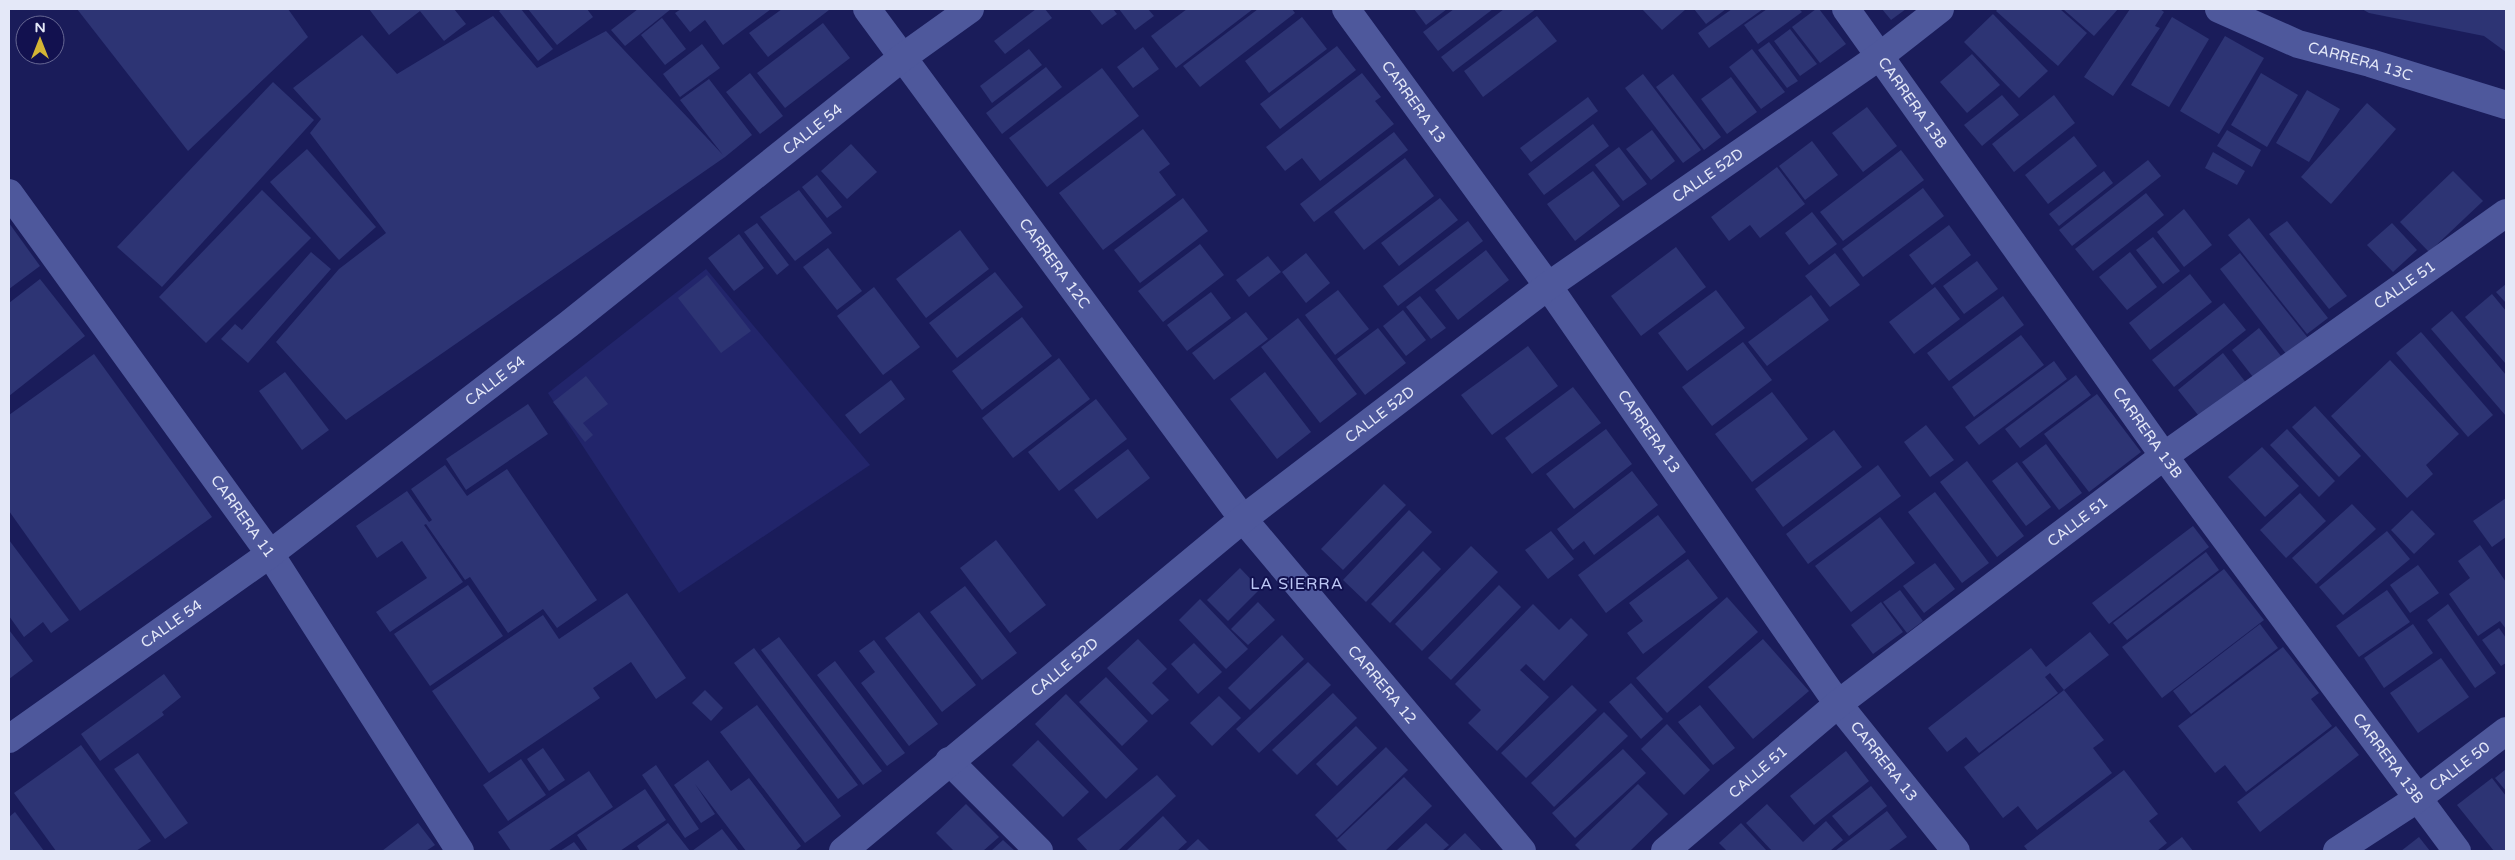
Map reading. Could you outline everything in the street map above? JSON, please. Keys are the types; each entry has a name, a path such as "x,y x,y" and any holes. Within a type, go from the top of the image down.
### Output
{"street":[{"name":"CARRERA 12C","path":"867,9 1243,519"},
{"name":"CALLE 54","path":"9,739 270,554 569,324 903,57 970,9"},
{"name":"CARRERA 13","path":"1346,9 1548,286 1838,704 1956,851"},
{"name":"CARRERA 13B","path":"1846,9 2164,456 2457,851"},
{"name":"CALLE 52D","path":"843,851 949,761 1243,519 1548,286 1880,56 1940,9"},
{"name":"CARRERA 13C","path":"2220,9 2298,44 2370,63 2506,105"},
{"name":"CARRERA 11","path":"9,192 270,554 460,851"},
{"name":"CALLE 51","path":"1665,851 1838,704 2164,456 2506,213"},
{"name":"CARRERA 12","path":"1243,519 1522,851"},
{"name":"CALLE 50","path":"2337,851 2417,799 2506,731"},
{"path":"949,761 1039,851"}],"shaded area":[{"path":"706,269 870,465 679,593 548,393"}],"building":[{"path":"77,9 288,9 308,37 188,151"},
{"path":"369,9 454,9 466,24 444,41 420,11 389,35"},
{"path":"502,9 521,9 553,49 538,61 499,11"},
{"path":"528,9 587,9 593,17 557,45"},
{"path":"638,9 671,9 625,46 611,30"},
{"path":"681,9 771,9 723,45 705,20 690,32 675,13"},
{"path":"782,9 829,10 768,57 749,33"},
{"path":"1036,9 1045,9 1052,18 1005,54 994,41"},
{"path":"1089,9 1113,9 1117,14 1102,25"},
{"path":"1119,9 1148,9 1154,16 1135,30"},
{"path":"1187,9 1253,9 1176,68 1151,36"},
{"path":"1258,9 1292,9 1295,13 1200,87 1183,66"},
{"path":"1414,9 1447,9 1426,25"},
{"path":"1454,9 1493,9 1438,51 1423,32"},
{"path":"1504,9 1536,9 1453,72 1441,57"},
{"path":"1642,9 1686,9 1662,30"},
{"path":"1694,9 1726,9 1706,24"},
{"path":"1732,9 1763,9 1709,48 1698,33"},
{"path":"1767,9 1799,9 1802,12 1758,44 1744,25"},
{"path":"1816,9 1819,9 1846,44 1820,63 1792,27"},
{"path":"1882,9 1906,9 1891,20"},
{"path":"1998,9 2060,9 2087,33 2058,66 1996,11"},
{"path":"2063,9 2118,9 2094,36"},
{"path":"2130,9 2160,9 2164,12 2155,26 2160,28 2113,96 2084,77"},
{"path":"2362,9 2506,9 2506,52 2484,36 2369,13"},
{"path":"1993,14 2048,71 2019,98 1964,42"},
{"path":"493,16 537,68 606,31 723,155 680,100 709,79 752,135 725,157 346,420 276,342 339,269 386,233 310,133 321,119 293,88 362,35 397,74"},
{"path":"1537,16 1557,41 1483,97 1464,71"},
{"path":"1302,17 1327,49 1269,93 1245,61"},
{"path":"2172,17 2209,39 2169,107 2131,85"},
{"path":"662,18 686,49 665,65 641,35"},
{"path":"823,23 850,58 785,108 757,73"},
{"path":"1790,29 1817,64 1800,76 1774,41"},
{"path":"2225,36 2264,58 2219,134 2180,111"},
{"path":"1769,42 1798,81 1787,88 1758,50"},
{"path":"702,44 720,68 680,97 663,74"},
{"path":"1337,46 1356,70 1280,129 1260,104"},
{"path":"1143,47 1159,69 1133,88 1117,67"},
{"path":"1029,49 1042,65 992,103 980,86"},
{"path":"1752,49 1785,92 1761,109 1729,67"},
{"path":"1972,54 2000,85 1967,113 1940,82"},
{"path":"1046,67 1062,87 1002,134 986,113"},
{"path":"1102,68 1139,116 1047,187 1009,138"},
{"path":"750,73 783,116 760,134 726,92"},
{"path":"1362,73 1381,97 1375,101 1394,124 1320,181 1302,158 1285,171 1266,147"},
{"path":"2261,73 2298,95 2267,147 2231,125"},
{"path":"1643,74 1701,150 1683,163 1625,88"},
{"path":"1673,74 1721,137 1704,150 1656,87"},
{"path":"1731,77 1757,112 1727,134 1701,99"},
{"path":"273,82 314,120 162,287 117,247"},
{"path":"2307,90 2340,109 2309,162 2276,143"},
{"path":"2002,95 2019,115 1982,146 1964,125"},
{"path":"2054,95 2075,123 2014,172 1992,144"},
{"path":"1588,97 1598,111 1531,162 1520,148"},
{"path":"2367,103 2396,129 2331,204 2301,177"},
{"path":"1867,107 1897,146 1863,172 1832,133"},
{"path":"1593,124 1609,146 1544,195 1528,174"},
{"path":"1143,129 1170,164 1159,172 1176,195 1103,250 1059,193"},
{"path":"1652,130 1675,161 1651,180 1626,149"},
{"path":"2227,130 2261,150 2252,167 2217,146"},
{"path":"1394,132 1408,150 1314,222 1300,204"},
{"path":"2074,136 2097,166 2048,204 2025,175"},
{"path":"1812,141 1838,175 1805,200 1779,166"},
{"path":"851,144 877,172 847,199 821,171"},
{"path":"1619,147 1647,184 1623,201 1595,165"},
{"path":"307,149 376,227 339,260 270,182"},
{"path":"1901,150 1924,180 1843,241 1820,212"},
{"path":"2213,152 2245,171 2237,185 2205,168"},
{"path":"1405,158 1434,196 1364,250 1334,212"},
{"path":"2148,160 2161,176 2072,246 2059,230"},
{"path":"1777,167 1805,204 1760,238 1750,225 1729,241 1711,217"},
{"path":"1593,171 1620,206 1575,241 1547,204"},
{"path":"2104,171 2113,183 2059,226 2049,214"},
{"path":"2453,171 2483,201 2429,252 2400,222"},
{"path":"817,175 842,207 827,218 802,187"},
{"path":"1923,188 1944,216 1863,277 1842,249"},
{"path":"262,190 311,238 206,343 159,297"},
{"path":"799,190 832,233 795,261 760,217"},
{"path":"2146,193 2164,215 2093,271 2075,249"},
{"path":"1183,198 1208,231 1140,283 1114,250"},
{"path":"1440,198 1458,220 1399,266 1381,243"},
{"path":"2184,209 2212,245 2184,267 2157,232"},
{"path":"1812,212 1837,244 1809,265 1785,233"},
{"path":"2249,218 2328,318 2307,334 2228,235"},
{"path":"1468,221 1483,241 1398,306 1383,286"},
{"path":"2287,221 2347,296 2329,309 2269,234"},
{"path":"9,223 40,266 9,289"},
{"path":"757,223 789,265 777,275 744,232"},
{"path":"2392,223 2417,250 2393,272 2367,245"},
{"path":"1949,225 1971,255 1932,285 1909,255"},
{"path":"960,230 989,269 926,318 896,279"},
{"path":"739,234 764,268 734,291 708,258"},
{"path":"2153,237 2180,271 2163,284 2136,250"},
{"path":"1200,244 1224,275 1163,322 1138,291"},
{"path":"1676,247 1706,287 1641,336 1611,296"},
{"path":"828,248 862,291 837,310 803,267"},
{"path":"1486,250 1509,280 1458,320 1435,290"},
{"path":"311,252 331,269 248,363 221,339 235,324 242,330"},
{"path":"2130,252 2157,287 2127,310 2099,277"},
{"path":"1306,253 1330,283 1306,303 1282,272"},
{"path":"1835,253 1860,285 1830,307 1805,276"},
{"path":"2240,253 2308,338 2287,355 2220,269"},
{"path":"1268,256 1281,272 1249,297 1236,280"},
{"path":"1977,261 1998,289 1964,314 1943,286"},
{"path":"995,272 1023,307 957,358 929,323"},
{"path":"2190,274 2212,302 2150,350 2129,323"},
{"path":"707,275 751,331 721,353 678,298"},
{"path":"40,279 85,336 9,396 9,303"},
{"path":"2506,284 2506,303 2496,292"},
{"path":"874,287 920,347 883,375 837,316"},
{"path":"1935,287 1960,319 1914,354 1889,322"},
{"path":"1338,290 1369,329 1335,355 1305,315"},
{"path":"1716,290 1745,328 1687,371 1658,333"},
{"path":"1211,292 1231,318 1187,351 1167,325"},
{"path":"2492,294 2506,311 2506,364 2465,317"},
{"path":"1811,295 1829,320 1767,366 1748,342"},
{"path":"1420,296 1446,328 1431,339 1406,307"},
{"path":"2003,296 2024,325 1949,381 1927,353"},
{"path":"2224,303 2246,330 2174,387 2152,360"},
{"path":"1403,310 1426,340 1406,356 1383,326"},
{"path":"2452,311 2506,375 2506,416 2431,329"},
{"path":"1246,312 1268,339 1214,380 1192,353"},
{"path":"1022,317 1052,356 982,410 952,371"},
{"path":"1298,318 1357,394 1320,423 1261,347"},
{"path":"1378,328 1406,363 1365,395 1337,359"},
{"path":"2259,328 2281,356 2253,377 2232,350"},
{"path":"2421,332 2493,415 2468,437 2396,353"},
{"path":"2021,335 2044,365 1974,417 1952,387"},
{"path":"1743,342 1772,380 1712,426 1682,387"},
{"path":"1528,346 1558,386 1492,435 1461,395"},
{"path":"2223,353 2247,384 2202,420 2178,390"},
{"path":"94,354 212,517 80,611 9,511 9,415"},
{"path":"1059,358 1090,399 1013,458 982,418"},
{"path":"2390,360 2459,434 2426,465 2433,474 2407,498 2331,416"},
{"path":"2054,361 2067,379 1979,445 1965,427"},
{"path":"285,372 329,430 302,450 259,391"},
{"path":"1265,372 1311,432 1277,459 1230,399"},
{"path":"2076,375 2091,395 2020,448 2005,429"},
{"path":"586,376 608,404 583,423 593,435 585,442 553,402"},
{"path":"891,380 905,399 860,434 845,415"},
{"path":"1573,387 1601,423 1532,474 1505,438"},
{"path":"1772,392 1808,439 1752,482 1715,434"},
{"path":"2097,394 2141,452 2089,492 2044,434"},
{"path":"1096,399 1127,439 1059,491 1028,452"},
{"path":"528,404 548,434 466,490 446,459"},
{"path":"2315,406 2361,456 2339,477 2292,427"},
{"path":"1926,425 1954,460 1930,477 1904,442"},
{"path":"1606,429 1632,464 1574,509 1546,474"},
{"path":"2287,429 2335,481 2319,497 2270,445"},
{"path":"1834,430 1862,467 1783,527 1755,489"},
{"path":"2046,444 2082,493 2059,510 2022,462"},
{"path":"2262,447 2299,486 2265,517 2228,477"},
{"path":"1128,449 1150,478 1097,519 1074,490"},
{"path":"1967,461 2024,536 1997,557 1940,482"},
{"path":"2017,462 2051,507 2026,526 1992,481"},
{"path":"445,465 467,496 507,469 597,600 557,628 543,609 508,633 470,577 465,580 426,524 424,525 463,582 390,632 376,612 427,578 402,541 377,558 356,526 407,491 429,522 432,520 411,489"},
{"path":"1878,465 1901,496 1808,564 1786,534"},
{"path":"1632,471 1658,505 1594,555 1584,541 1573,550 1557,529"},
{"path":"1384,484 1406,505 1343,570 1321,549"},
{"path":"1935,492 1989,563 1962,583 1908,512"},
{"path":"2300,493 2326,521 2286,558 2260,530"},
{"path":"2506,498 2506,537 2492,547 2473,521"},
{"path":"2352,504 2376,529 2316,584 2292,558"},
{"path":"1409,510 1432,532 1366,602 1343,580"},
{"path":"2412,510 2435,534 2414,554 2391,530"},
{"path":"1658,515 1686,552 1606,613 1578,575"},
{"path":"1880,517 1915,563 1851,612 1815,566"},
{"path":"2193,526 2209,547 2109,624 2092,603"},
{"path":"1551,531 1574,559 1548,579 1525,550"},
{"path":"2387,531 2410,559 2343,615 2319,587"},
{"path":"9,540 69,620 51,633 43,622 24,637 9,616"},
{"path":"996,540 1046,605 1010,633 960,568"},
{"path":"2480,545 2506,582 2506,629 2500,621 2478,636 2449,594 2470,578 2458,561"},
{"path":"1471,546 1498,572 1422,651 1395,624"},
{"path":"1423,551 1441,569 1390,623 1371,604"},
{"path":"2206,552 2219,570 2127,640 2113,623"},
{"path":"1688,559 1718,598 1643,654 1627,633 1643,621 1629,603"},
{"path":"1935,563 1955,589 1924,613 1903,586"},
{"path":"2418,565 2439,593 2410,613 2390,585"},
{"path":"1240,568 1260,589 1228,621 1207,600"},
{"path":"2224,569 2264,620 2162,698 2122,647"},
{"path":"468,585 503,636 430,686 394,634"},
{"path":"1499,585 1521,607 1451,680 1428,658"},
{"path":"965,586 1017,653 982,680 930,612"},
{"path":"1900,590 1923,621 1907,633 1883,602"},
{"path":"2387,590 2410,622 2359,657 2336,626"},
{"path":"627,593 686,678 656,699 631,662 593,688 600,698 489,773 432,691 543,615 559,639"},
{"path":"1727,597 1758,632 1667,713 1636,678"},
{"path":"1200,599 1248,649 1226,669 1179,620"},
{"path":"1258,602 1275,620 1248,645 1231,629"},
{"path":"1881,602 1903,632 1873,654 1851,625"},
{"path":"1533,604 1559,630 1571,618 1588,635 1544,681 1526,664 1520,670 1549,697 1497,751 1468,723 1481,710 1455,684"},
{"path":"2448,604 2496,673 2475,688 2427,620"},
{"path":"919,612 976,685 942,712 885,638"},
{"path":"2260,624 2278,648 2191,714 2173,691"},
{"path":"2413,624 2433,653 2384,688 2364,658"},
{"path":"2499,628 2506,638 2506,663 2501,666 2482,640"},
{"path":"9,630 33,661 9,679"},
{"path":"2090,632 2109,655 2064,690 2050,673 2045,677 2058,693 1979,753 1966,737 1947,752 1928,728 2031,648 2046,667"},
{"path":"1282,635 1304,659 1250,710 1228,688"},
{"path":"779,637 882,771 863,785 761,650"},
{"path":"1138,639 1167,669 1152,683 1169,700 1152,715 1107,668"},
{"path":"1763,639 1809,691 1753,739 1708,687"},
{"path":"874,640 938,724 909,746 861,683 875,672 859,651"},
{"path":"1194,643 1222,672 1198,694 1171,664"},
{"path":"2283,647 2319,693 2311,699 2332,726 2246,792 2225,765 2215,773 2178,726"},
{"path":"754,648 858,785 838,799 734,663"},
{"path":"2441,658 2469,697 2418,733 2390,693"},
{"path":"835,661 905,753 887,766 817,675"},
{"path":"1308,662 1331,685 1259,753 1236,729"},
{"path":"164,674 181,697 162,712 164,715 100,761 81,734"},
{"path":"1106,677 1148,721 1122,746 1079,702"},
{"path":"1631,683 1663,719 1641,739 1609,702"},
{"path":"1572,685 1597,710 1526,778 1501,753"},
{"path":"705,690 723,708 711,721 692,703"},
{"path":"2064,690 2104,740 2093,748 2112,773 2037,830 2018,806 2003,818 1964,767"},
{"path":"1333,693 1357,718 1297,775 1272,750"},
{"path":"1066,694 1138,769 1106,799 1035,724"},
{"path":"1219,696 1241,718 1212,746 1190,723"},
{"path":"757,705 841,816 805,843 720,732"},
{"path":"1700,705 1735,748 1713,765 1678,722"},
{"path":"1604,712 1628,736 1554,807 1531,783"},
{"path":"1667,724 1710,770 1684,795 1641,749"},
{"path":"1356,726 1377,748 1337,786 1316,764"},
{"path":"2336,726 2359,755 2260,832 2237,802"},
{"path":"1038,740 1089,792 1063,817 1012,765"},
{"path":"81,745 151,841 136,851 56,851 14,793"},
{"path":"1386,747 1408,770 1337,838 1315,815"},
{"path":"543,748 565,780 549,791 527,759"},
{"path":"1623,749 1646,773 1575,838 1552,813"},
{"path":"1846,751 1869,781 1814,825 1790,796"},
{"path":"138,753 188,823 165,839 114,769"},
{"path":"521,759 546,795 508,821 483,785"},
{"path":"708,760 731,791 749,778 801,846 795,851 746,851 695,784 715,814 701,823 674,785"},
{"path":"656,765 699,829 685,838 642,775"},
{"path":"2506,769 2506,791 2495,778"},
{"path":"2124,770 2158,814 2149,821 2167,843 2157,851 2028,851 2024,846"},
{"path":"589,771 613,807 548,851 511,851 498,832"},
{"path":"1157,775 1176,796 1118,851 1088,851 1077,839"},
{"path":"1404,777 1432,806 1385,851 1348,851 1337,840"},
{"path":"2492,778 2506,796 2506,851 2494,851 2457,805"},
{"path":"1638,784 1668,814 1630,851 1581,851 1575,845"},
{"path":"1871,786 1887,806 1849,836 1832,816"},
{"path":"645,789 666,820 620,851 588,851 577,835"},
{"path":"966,804 999,837 983,851 954,851 936,833"},
{"path":"1767,804 1803,842 1826,821 1843,840 1830,851 1772,851 1746,823"},
{"path":"1887,811 1907,837 1888,851 1835,851"},
{"path":"15,812 44,851 9,851 9,817"},
{"path":"1163,816 1187,842 1177,851 1126,851"},
{"path":"418,823 435,845 426,851 382,851"},
{"path":"668,823 690,851 640,851 637,846"},
{"path":"1426,823 1449,845 1442,851 1396,851"},
{"path":"1741,823 1767,851 1727,851 1719,843"},
{"path":"722,829 739,851 692,851"},
{"path":"1465,833 1482,851 1446,851"},
{"path":"2182,837 2193,851 2164,851"},
{"path":"2419,837 2430,851 2401,851"},
{"path":"1198,839 1210,851 1185,851"},
{"path":"1003,840 1015,851 991,851"},
{"path":"574,842 581,851 560,851"}],"district":[{"name":"LA SIERRA","path":"1297,583"}]}
